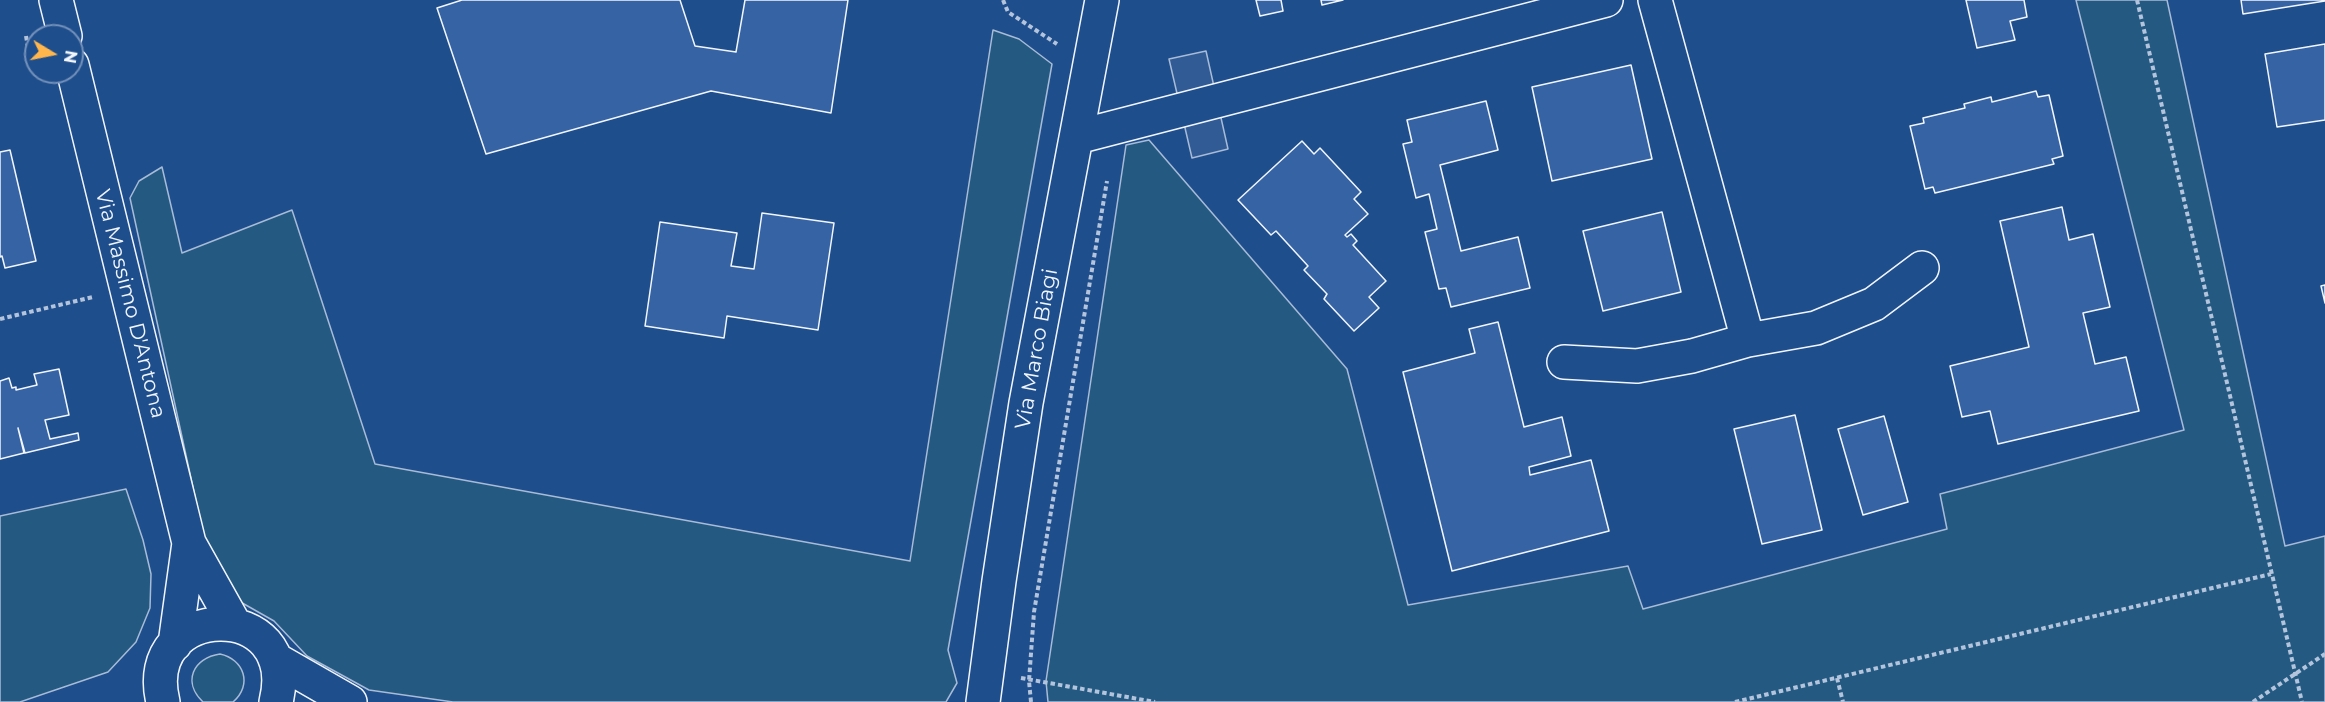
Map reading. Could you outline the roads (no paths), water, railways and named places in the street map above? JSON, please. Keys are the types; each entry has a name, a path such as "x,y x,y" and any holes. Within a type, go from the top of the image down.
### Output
{"street":[{"path":"56,0 62,24"},
{"name":"Via Marco Biagi","path":"983,701 1026,403 1102,0"},
{"path":"1077,137 1606,0"},
{"path":"1655,0 1748,340"},
{"name":"Via Massimo D'Antona","path":"77,84 189,543 235,625"},
{"path":"1564,362 1637,366 1692,356 1748,340 1816,328 1874,304 1922,268"},
{"name":"Via Massimo D'Antona","path":"175,644 189,543"},
{"path":"164,702 160,682 164,663 175,644 187,633 204,625 223,623 235,625 258,636 270,649 278,667 280,686 276,702"},
{"path":"275,658 351,702"}]}
